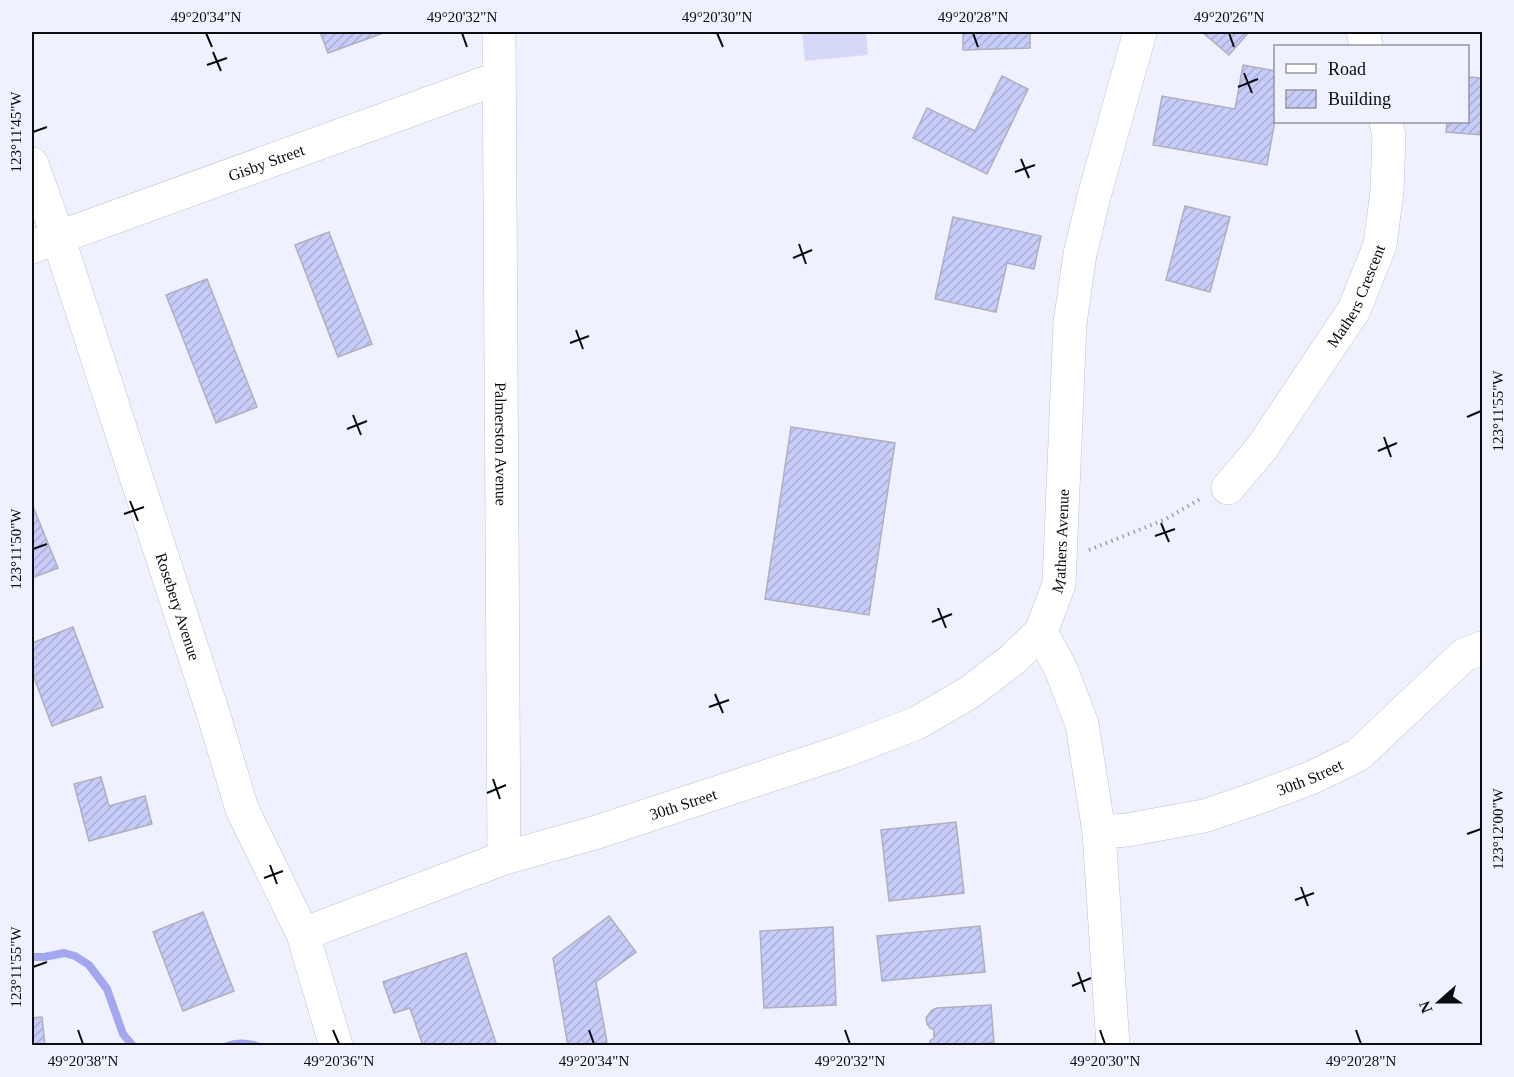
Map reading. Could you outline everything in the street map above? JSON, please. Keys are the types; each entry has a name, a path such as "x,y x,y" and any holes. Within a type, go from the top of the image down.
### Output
{"street":[{"name":"Palmerston Avenue","path":"499,32 504,858"},
{"name":"Mathers Avenue","path":"1041,632 1059,584 1070,323 1078,266 1094,196 1140,32"},
{"name":"Gisby Street","path":"45,242 500,78"},
{"name":"Mathers Crescent","path":"1228,488 1261,449 1354,310 1380,245 1387,191 1389,136 1386,123"},
{"name":"Rosebery Avenue","path":"32,164 45,242 214,716 242,809 303,934 336,1046"},
{"name":"30th Street","path":"303,934 504,858 594,833 848,750 917,723 970,692 1013,659 1041,632"},
{"path":"1041,632 1061,669 1082,724 1099,832 1113,1046"},
{"name":"30th Street","path":"1099,832 1127,830 1204,816 1313,777 1358,755 1464,655 1482,648"}],"path":[{"path":"1060,556 1088,551 1166,519 1199,500 1228,488"}],"shaded area":[{"path":"802,32 866,32 868,55 805,61"}],"building":[{"path":"320,32 386,32 328,53"},
{"path":"963,32 1030,32 1030,48 963,50"},
{"path":"1202,32 1249,32 1229,55"},
{"path":"1243,65 1274,71 1275,123 1267,165 1153,145 1162,96 1235,109"},
{"path":"1002,76 1028,89 987,174 913,138 927,108 975,131"},
{"path":"1469,77 1482,78 1482,135 1446,132 1447,123 1469,123"},
{"path":"1185,206 1230,217 1210,292 1166,280"},
{"path":"953,217 1041,236 1034,269 1007,263 996,312 935,299"},
{"path":"329,232 372,344 338,357 295,245"},
{"path":"207,279 257,407 216,423 166,295"},
{"path":"791,427 895,443 869,615 765,599"},
{"path":"32,504 58,568 32,578"},
{"path":"73,627 103,707 52,726 32,672 32,643"},
{"path":"101,777 109,806 145,796 152,824 89,841 74,784"},
{"path":"956,822 964,893 889,901 881,830"},
{"path":"203,912 234,991 183,1011 153,932"},
{"path":"609,916 636,952 596,982 607,1042 589,1046 568,1046 553,958"},
{"path":"980,926 985,972 882,981 877,936"},
{"path":"833,927 836,1005 764,1008 760,931"},
{"path":"466,953 497,1046 423,1046 410,1008 394,1013 383,982"},
{"path":"991,1005 994,1042 985,1043 985,1046 929,1046 930,1041 934,1038 934,1030 927,1024 926,1018 932,1010"},
{"path":"42,1017 45,1046 32,1046 32,1018"}],"waterway":[{"path":"32,957 64,953 75,956 89,965 107,989 123,1034 133,1046"},
{"path":"227,1046 242,1043 257,1046"}]}
